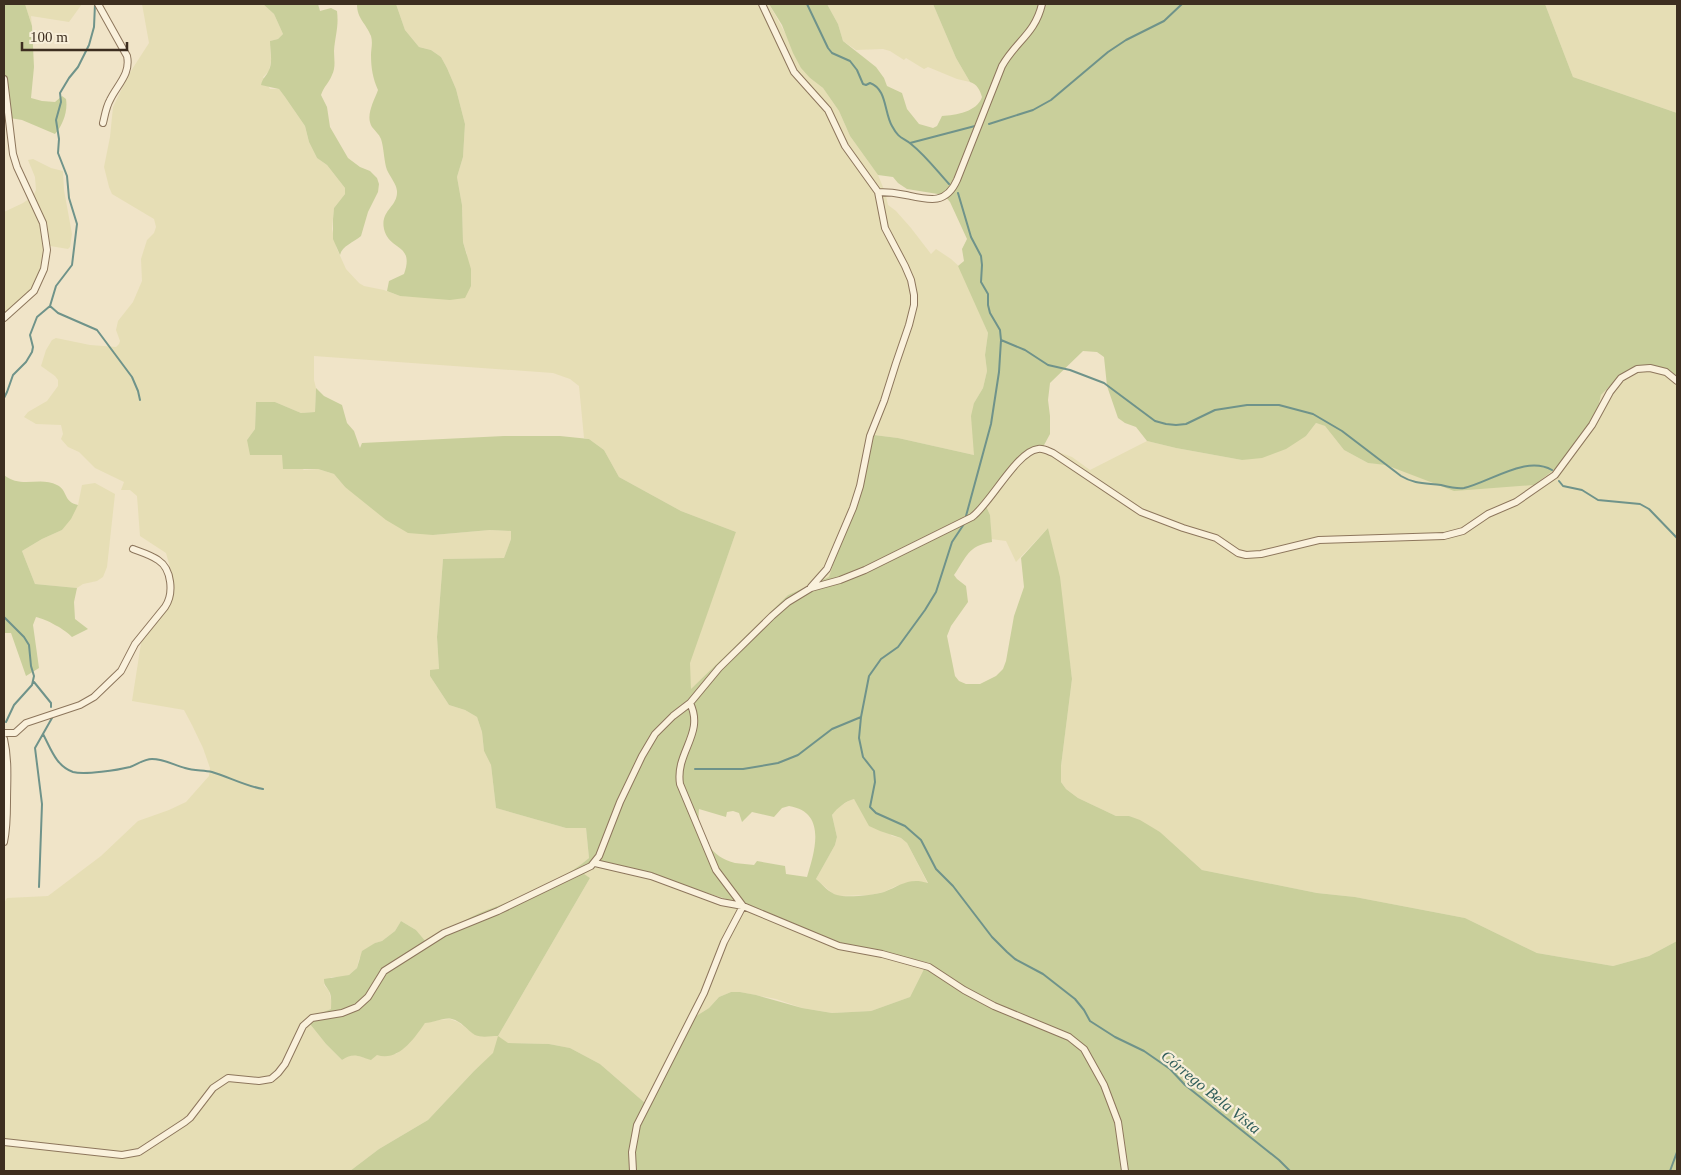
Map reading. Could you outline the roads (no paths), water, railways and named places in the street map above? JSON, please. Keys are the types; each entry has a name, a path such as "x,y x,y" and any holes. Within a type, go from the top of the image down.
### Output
{"street":[{"path":"98,4 127,56 128,63 125,74 110,98 103,123"},
{"path":"762,4 794,72 828,110 845,146 878,192 885,228 911,280 914,295 914,305 905,340 870,436 860,486 827,570 811,588"},
{"path":"878,192 894,192 924,199 937,199 949,193 957,180 1002,66 1035,24 1042,4"},
{"path":"4,80 13,154 17,167 43,223 48,250 44,269 34,291 4,318"},
{"path":"4,1142 122,1155 138,1152 190,1118 213,1088 222,1080 228,1078 265,1080 274,1076 284,1064 303,1026 309,1020 317,1016 342,1013 357,1007 368,997 384,971 444,932 498,911 556,884 595,863 617,808 642,756 655,734 673,716 690,703 718,668 772,616 788,602 811,588 840,580 865,570 972,517 982,508 1018,462 1029,452 1038,449 1053,453 1141,512 1174,526 1216,538 1238,553 1246,555 1261,554 1319,540 1444,536 1463,531 1488,514 1516,502 1555,475 1592,425 1610,392 1621,378 1637,369 1650,368 1666,372 1677,381"},
{"path":"4,733 15,733 26,723 91,700 125,664 135,644 170,601 171,594 168,575 162,564 158,560 133,549"},
{"path":"690,703 696,717 695,726 683,756 679,773 680,784 697,829 716,870 743,906"},
{"path":"4,739 9,780 8,818 4,842"},
{"path":"595,863 651,876 721,902 743,906 839,946 882,954 929,967 987,1003 1062,1034 1076,1042 1084,1049 1096,1068 1114,1110 1120,1134 1125,1171"},
{"path":"633,1171 632,1152 637,1125 704,994 724,942 743,906"}],"waterway":[{"path":"4,398 13,375 26,362 32,352 33,347 30,335 37,317 50,306 56,286 72,265 77,224 69,198 67,176 58,153 59,139 56,120 61,102 60,93 78,67 89,45 94,27 95,4"},
{"name":"Córrego Bela Vista","path":"807,4 828,48 832,53 850,61 857,70 863,84 870,83 879,90 889,120 897,133 922,153 949,184"},
{"path":"989,124 1033,110 1051,100 1108,52 1126,40 1164,21 1182,4"},
{"path":"910,143 975,126"},
{"name":"Córrego Bela Vista","path":"958,193 971,237 981,256 981,282 988,294 990,313 1000,330 1001,340 999,372 991,424 966,516"},
{"path":"50,306 58,313 97,330 132,377 140,400"},
{"path":"1001,340 1025,350 1048,365 1070,370 1104,383 1155,421 1166,424 1186,424 1215,410 1247,405 1279,405 1313,414 1342,431 1401,476 1415,482 1464,488 1520,468 1542,466 1552,470"},
{"path":"1559,481 1563,486 1582,490 1598,500 1640,504 1649,509 1677,538"},
{"name":"Córrego Bela Vista","path":"964,524 952,542 936,592 925,610 898,647 881,659 869,676 859,738 863,757 874,771 875,782 870,807 876,813 905,826 921,840 936,869 953,886 992,937 1015,959 1043,974 1075,999 1090,1021 1115,1037 1144,1051 1170,1069 1185,1085 1279,1160 1290,1171"},
{"path":"4,617 24,637 29,645 34,676 32,685 14,705 6,722"},
{"path":"34,682 51,703 51,707"},
{"path":"695,769 743,769 778,763 798,755 832,729 861,717"},
{"path":"39,887 42,804 35,748 52,718"},
{"path":"43,734 58,761 62,766 73,772 110,771 130,767 146,760 156,759 188,769 212,772 263,789"},
{"name":"Córrego Bela Vista","path":"1670,1171 1677,1152"}]}
